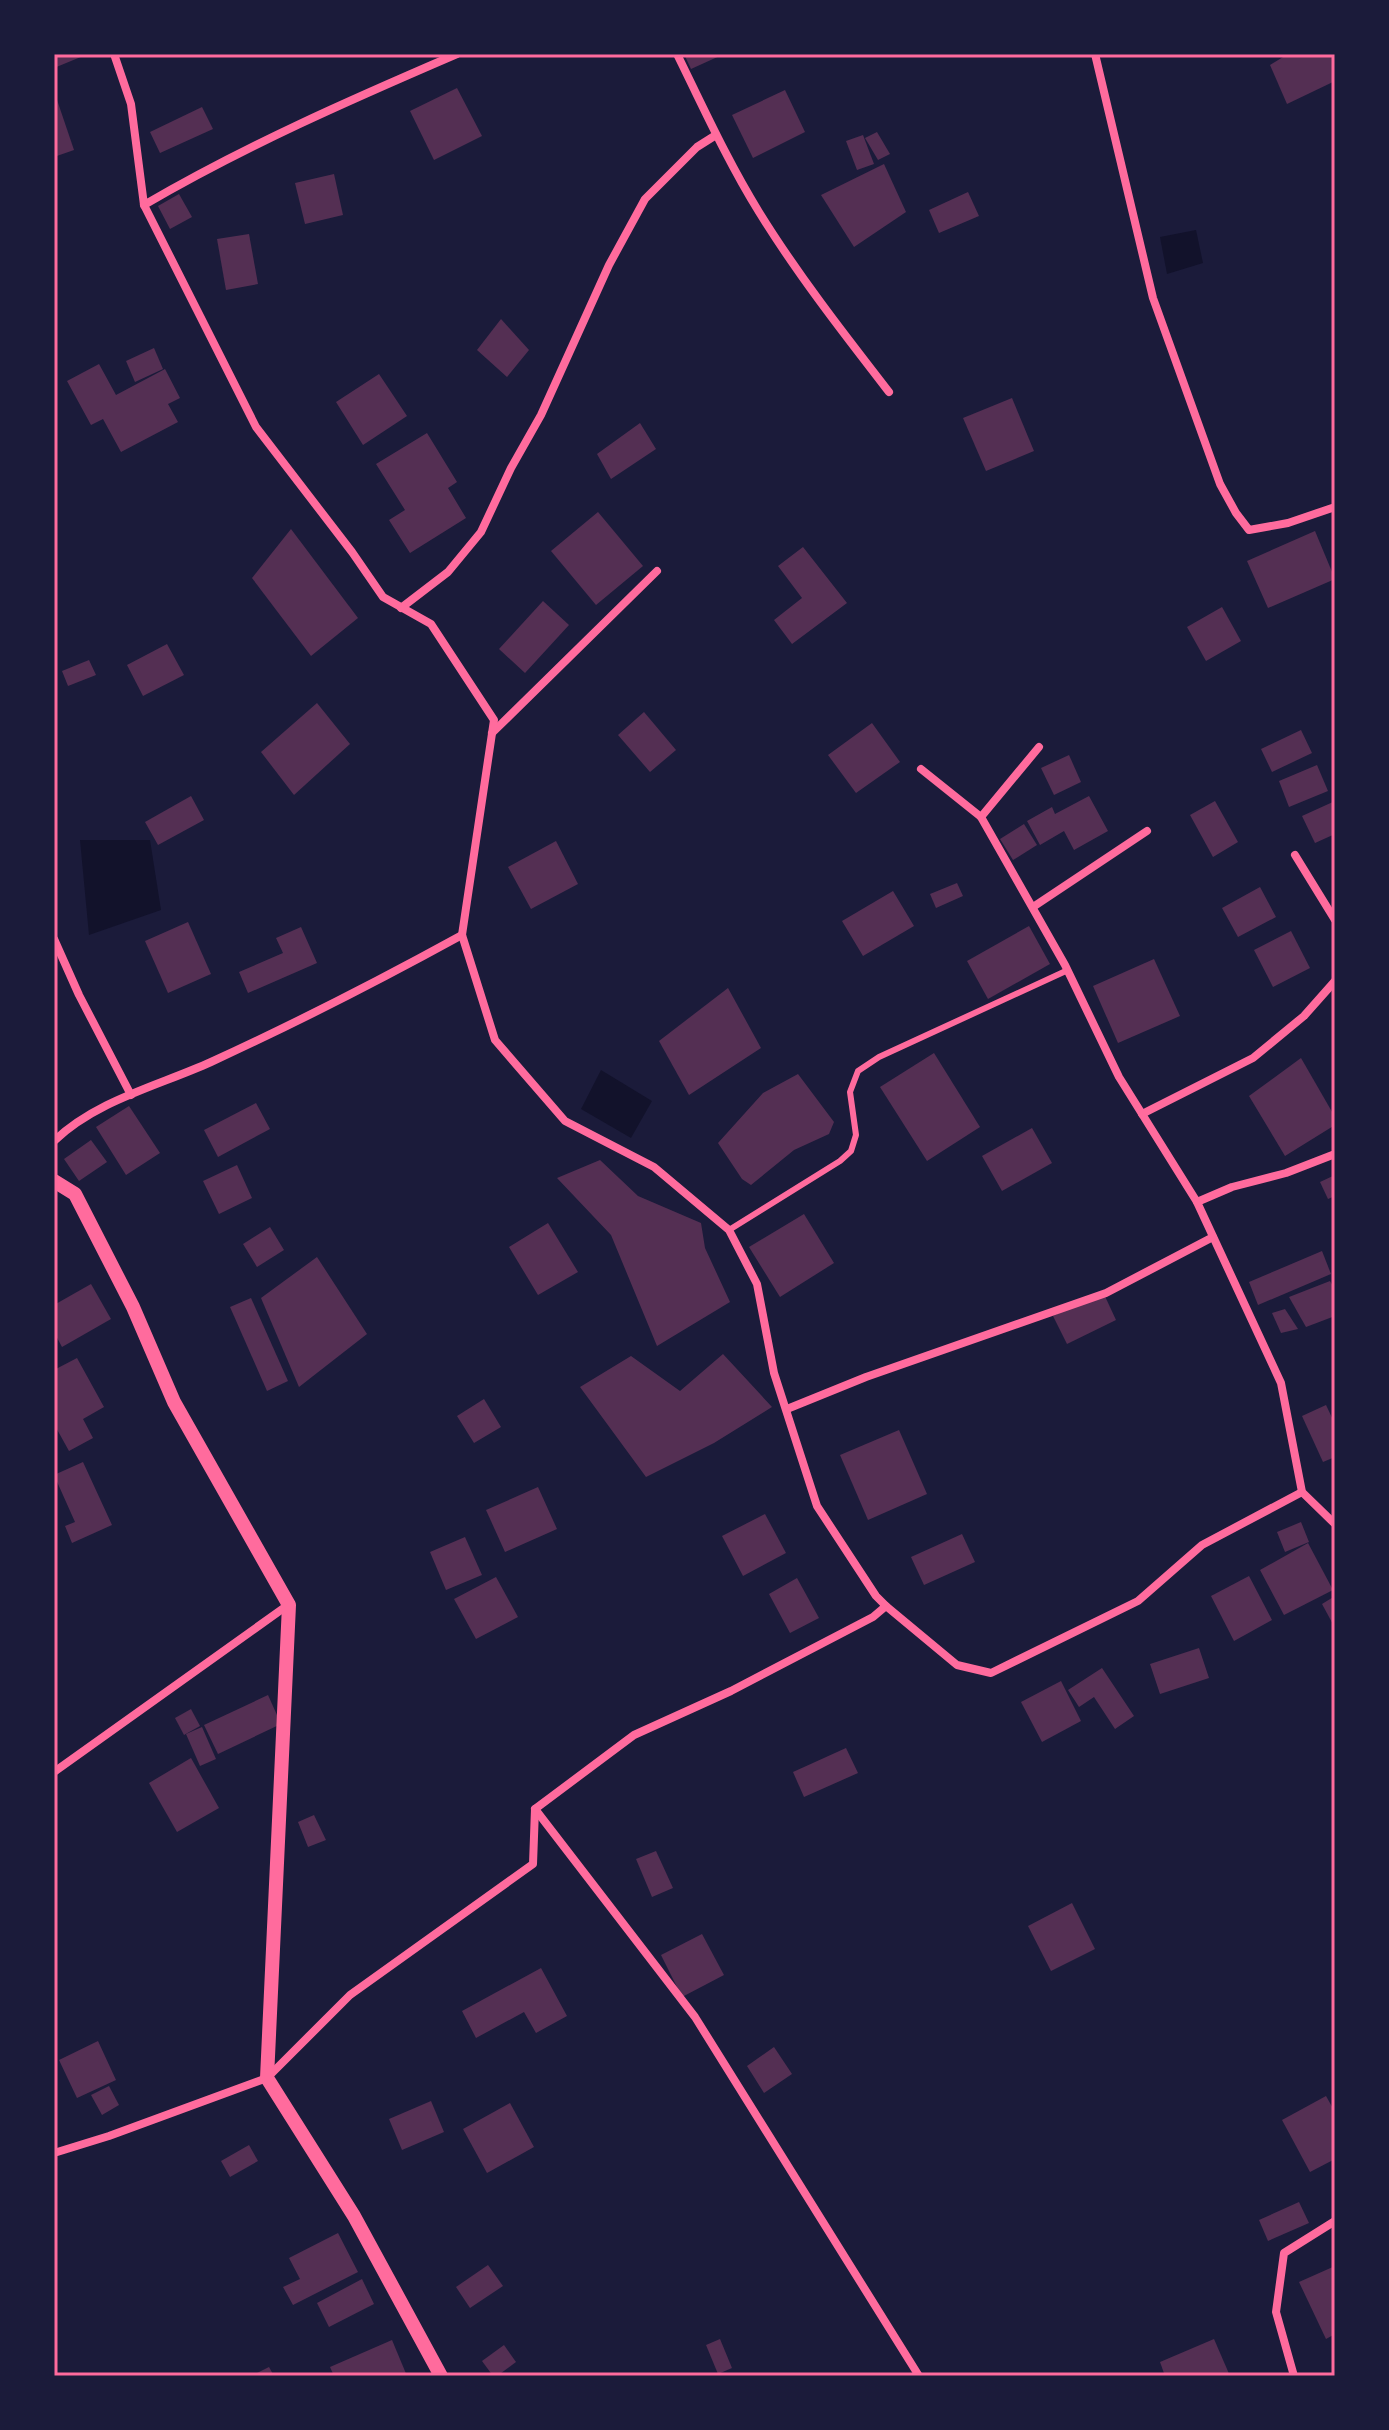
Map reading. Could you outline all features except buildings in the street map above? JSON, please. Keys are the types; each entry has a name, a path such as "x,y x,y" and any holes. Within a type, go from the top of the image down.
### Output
{"street":[{"path":"114,54 131,104 144,205 256,427 383,597 431,624 494,720 462,935 495,1040 565,1121 654,1167 729,1230 757,1284 774,1373 817,1506 876,1596 957,1665 991,1673 1138,1601 1202,1545 1302,1492"},
{"path":"144,205 207,168 268,138 457,54"},
{"path":"677,54 716,135 759,213 829,315 889,392"},
{"path":"1095,54 1153,298 1220,484 1249,530 1288,523 1335,507"},
{"path":"401,608 448,572 481,532 511,468 541,415 609,265 645,199 697,147 716,135"},
{"path":"492,734 657,571"},
{"path":"981,817 1039,747"},
{"path":"921,769 981,817 1067,967 1119,1077 1197,1202 1281,1383 1302,1492 1335,1524"},
{"path":"1033,907 1147,831"},
{"path":"1295,855 1335,920"},
{"path":"54,1141 72,1124 131,1095 211,1063 462,935"},
{"path":"54,939 131,1095"},
{"path":"1142,1114 1253,1058 1304,1016 1335,981"},
{"path":"1197,1202 1223,1190 1286,1173 1335,1154"},
{"path":"54,1181 75,1194 133,1307 174,1402 289,1605 267,2078 354,2216 441,2376"},
{"path":"787,1409 866,1377 1106,1293 1213,1237"},
{"path":"54,1772 289,1605"},
{"path":"535,1809 634,1735 731,1691 873,1617 886,1606"},
{"path":"54,2153 267,2078 350,1995 533,1864 535,1809"},
{"path":"535,1809 695,2017 919,2376"},
{"path":"1294,2376 1276,2312 1284,2253 1335,2221"}],"lane":[{"path":"729,1230 840,1161 851,1151 856,1135 850,1092 858,1071 879,1057 1067,967"}],"shaded area":[{"path":"1196,230 1203,263 1167,274 1160,237"},
{"path":"80,840 150,840 161,910 89,935"},
{"path":"601,1070 652,1101 631,1138 581,1109"}]}
